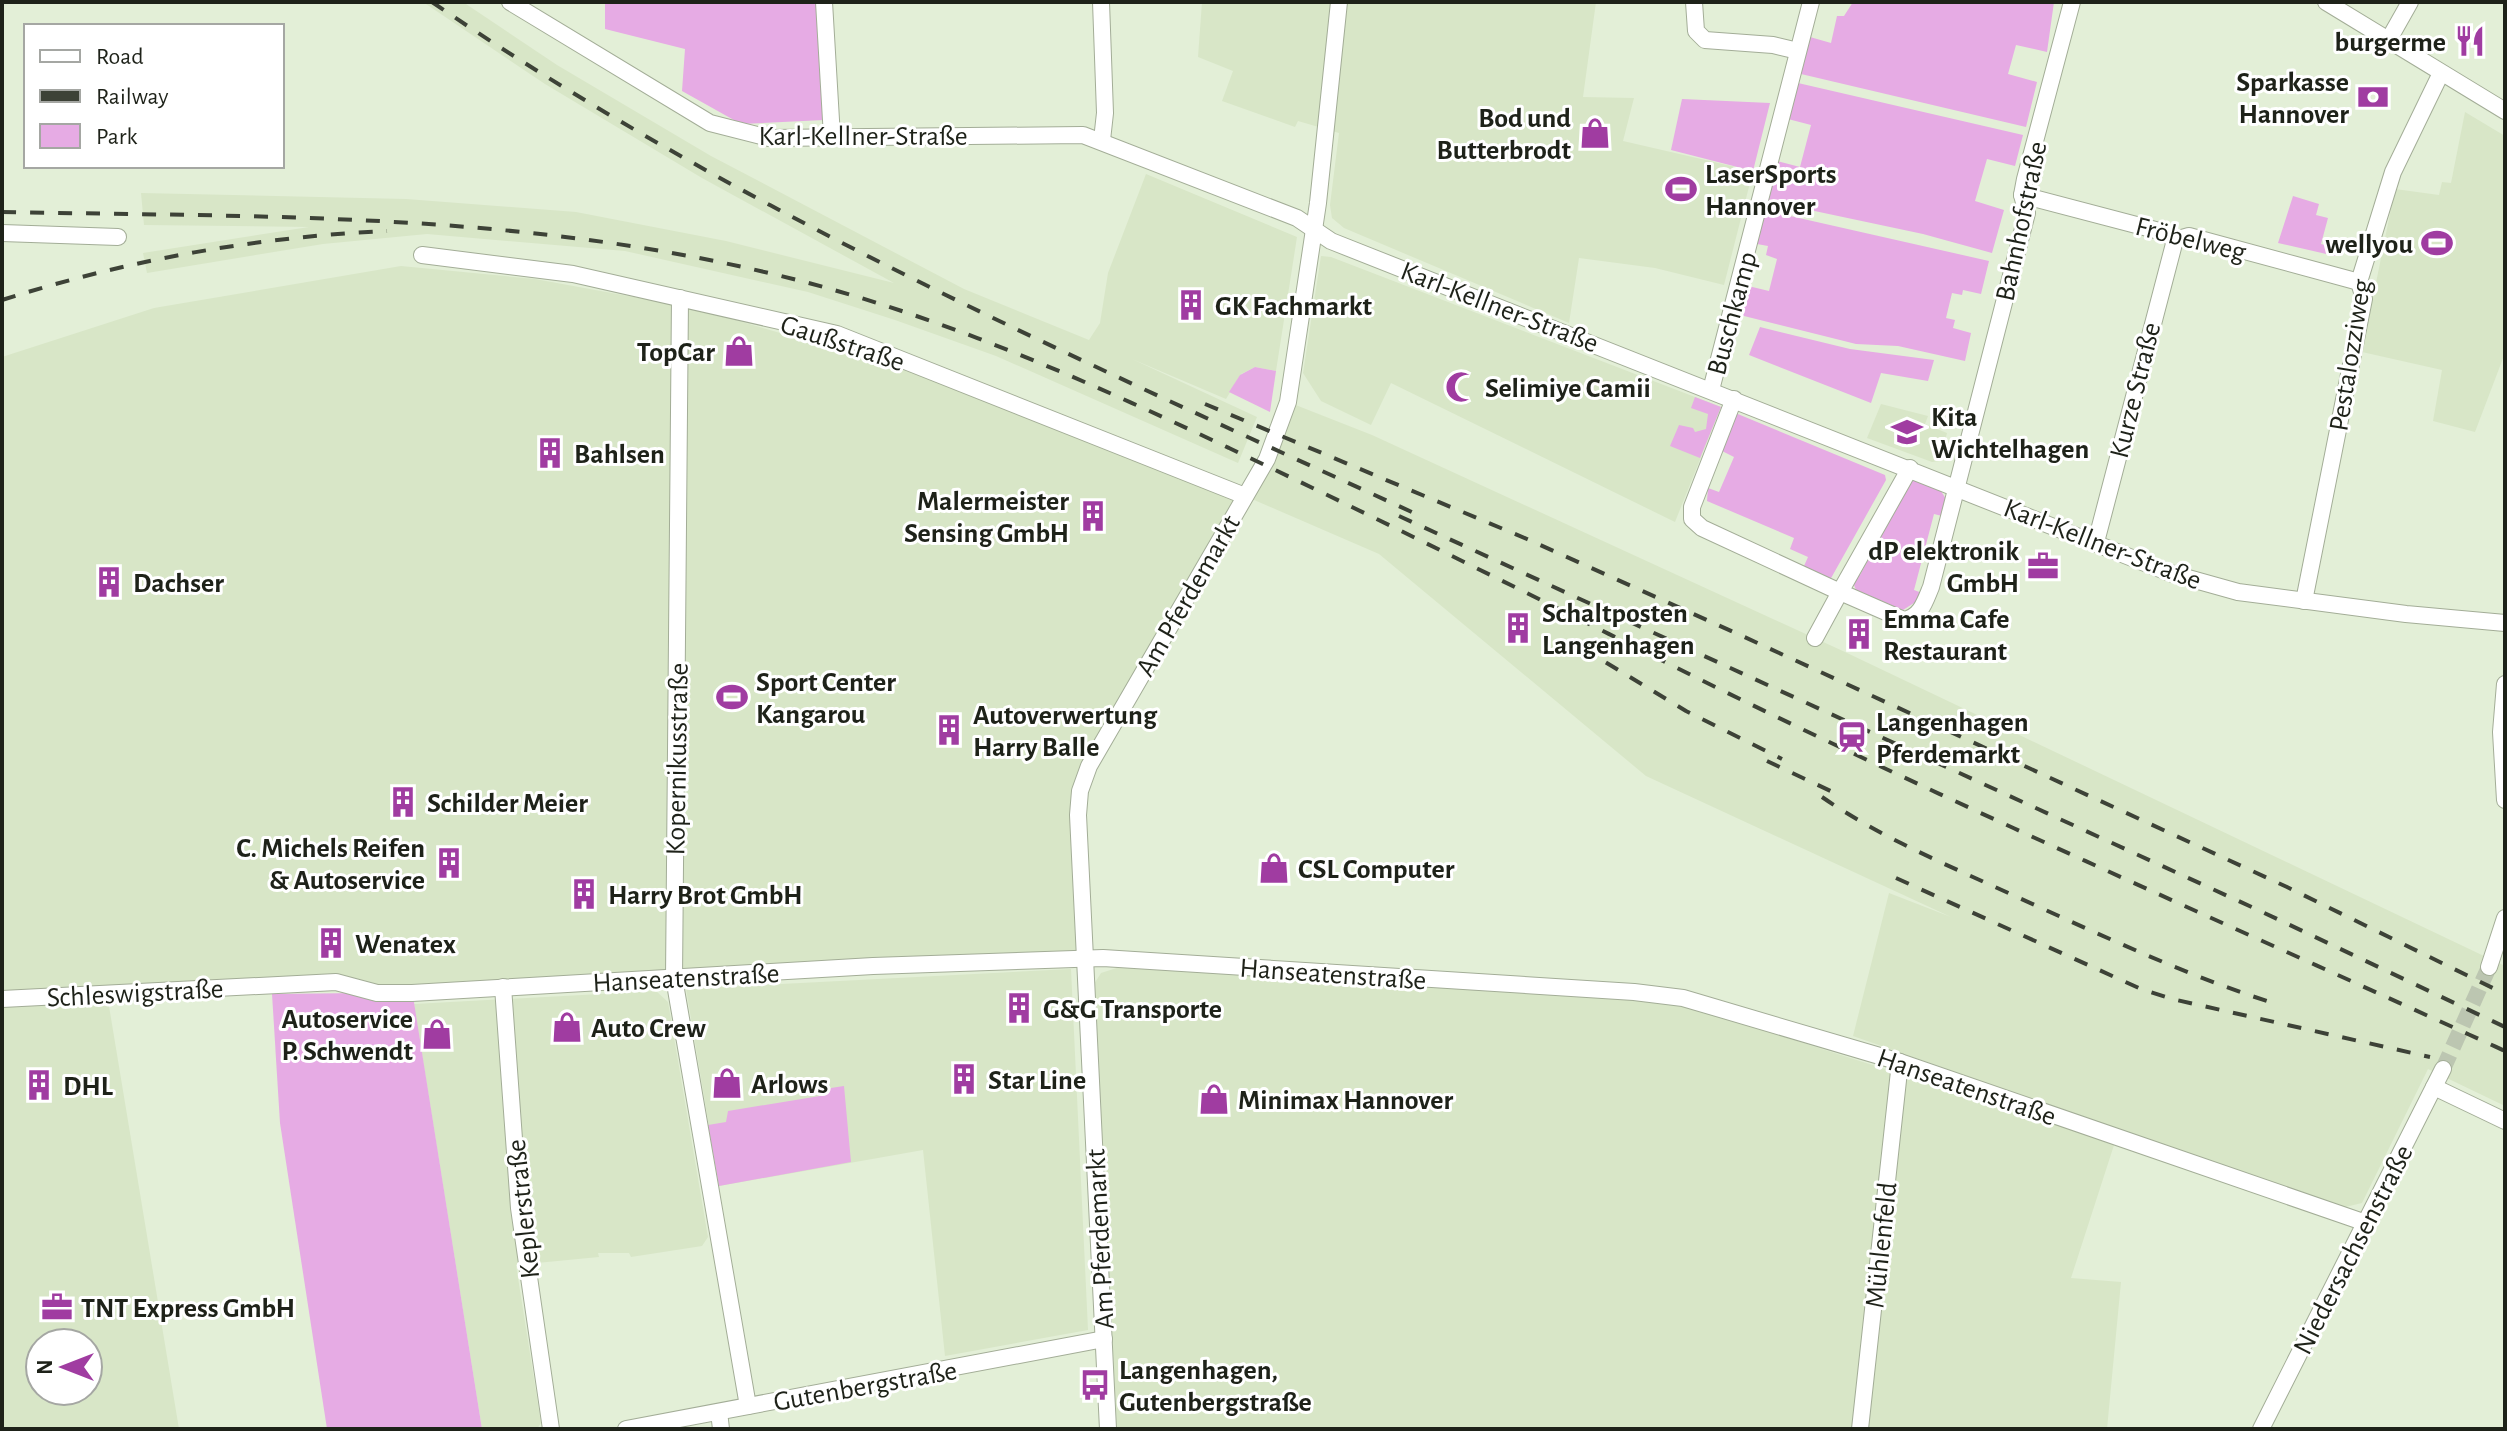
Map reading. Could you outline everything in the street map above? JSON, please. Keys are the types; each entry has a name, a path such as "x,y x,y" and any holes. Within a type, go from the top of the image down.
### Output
{"street":[{"name":"Karl-Kellner-Straße","path":"510,2 710,123 769,138 1083,135 1102,140 1297,218 1337,243 2204,583 2304,601 2505,623"},
{"path":"824,2 832,137"},
{"path":"1101,2 1105,113 1102,140"},
{"name":"Am Pferdemarkt","path":"1108,1429 1078,815 1080,791 1089,766 1245,496 1283,423 1314,229 1339,2"},
{"path":"1694,2 1696,31 1705,40 1773,45 1798,51"},
{"name":"Buschkamp","path":"1711,390 1811,2"},
{"name":"Bahnhofstraße","path":"1840,592 1897,618 1913,618 1922,609 1931,587 2027,213 2022,195 2072,2"},
{"path":"2326,2 2505,111"},
{"path":"2388,41 2410,2"},
{"name":"Pestalozziweg","path":"2304,601 2364,299 2359,282 2393,172 2441,73"},
{"name":"Fröbelweg","path":"2022,195 2163,232 2175,240 2189,236 2359,282"},
{"path":"2,233 118,237"},
{"name":"Kurze Straße","path":"2096,542 2175,240"},
{"name":"Gaußstraße","path":"422,255 573,274 837,334 1245,496"},
{"name":"Kopernikusstraße","path":"680,298 674,978 748,1406"},
{"path":"1734,399 1692,507 1692,519 1702,528 1840,592"},
{"path":"1815,638 1910,468"},
{"path":"2505,684 2501,732 2505,800"},
{"path":"2489,967 2505,918"},
{"name":"Hanseatenstraße","path":"268,985 336,982 391,993 1086,959 1634,992 1683,998 1900,1062 2366,1223"},
{"name":"Schleswigstraße","path":"2,999 268,985"},
{"name":"Keplerstraße","path":"503,987 519,1208 551,1429"},
{"name":"Mühlenfeld","path":"1860,1429 1900,1062"},
{"name":"Niedersachsenstraße","path":"2261,1429 2443,1069"},
{"path":"2434,1087 2505,1121"},
{"name":"Gutenbergstraße","path":"626,1429 1104,1339"},
{"path":"719,1412 721,1429"}],"shaded area":[{"path":"423,2 463,2 557,65 711,156 964,289 1089,340 1100,323 1108,273 1146,174 1297,237 1276,371 1255,367 1241,374 1226,399 1132,359 1257,417 1238,463 996,356 895,320 808,292 625,251 427,234 323,244 147,273 143,253 309,227 144,225 141,193 406,199 576,212 726,241 894,283 702,178 545,84"},
{"path":"1202,2 1596,2 1583,97 1634,98 1623,141 1753,171 1724,285 1655,268 1579,258 1569,323 1344,228 1332,218 1330,205 1339,133 1298,121 1295,127 1222,101 1233,71 1198,57"},
{"path":"2465,112 2505,136 2505,353 2475,432 2433,421 2442,370 2362,352 2395,189 2439,195 2442,182 2451,183"},
{"path":"1321,256 1331,257 1721,407 1675,522 1391,383 1371,425 1321,401 1303,373"},
{"path":"401,266 535,279 694,308 915,372 1245,496 1080,791 1086,959 365,989 107,994 179,1429 2,1429 2,357 154,308"},
{"path":"1288,402 1372,435 1845,652 2505,966 2505,1106 2428,1069 2362,1203 2341,1208 1853,1036 1889,893 1951,917 1646,776 1379,554 1245,496"},
{"name":"Kita Wichtelhagen","path":"1881,404 1928,416 1925,424 1947,433 1940,461 1932,462 1867,438"},
{"path":"1126,965 1649,999 1687,1006 2115,1142 2071,1278 2121,1282 2107,1429 1117,1429 1094,984 1101,973"},
{"path":"1071,969 1088,1330 945,1356 923,1150 719,1186 686,989"},
{"path":"656,991 668,1002 708,1237 702,1246 631,1257 629,1253 598,1253 599,1257 516,1265 541,1423 537,1429 482,1429 414,1004"}],"green space":[{"path":"605,2 816,2 824,120 741,124 682,91 685,49 605,29"},
{"path":"1853,2 2054,2 2047,52 2016,45 2008,74 2037,82 2026,127 1801,74 1810,37 1831,43 1837,16 1844,16"},
{"path":"1798,83 2023,135 2015,166 1987,159 1975,201 2004,210 1992,253 1923,234 1767,201 1777,161 1800,167 1811,125 1788,119"},
{"path":"1682,99 1770,103 1753,171 1671,150"},
{"path":"2293,196 2319,204 2316,215 2328,218 2321,244 2338,248 2335,256 2278,243"},
{"path":"1764,210 1989,261 1981,294 1963,290 1962,295 1952,293 1946,318 1955,320 1953,328 1971,333 1965,361 1898,346 1856,344 1736,314 1744,285 1769,291 1777,259 1766,255 1768,246 1757,244"},
{"path":"1760,327 1850,349 1934,360 1928,381 1881,373 1871,403 1749,355"},
{"path":"1255,367 1276,371 1270,412 1229,392 1240,375"},
{"path":"1695,397 1721,407 1700,458 1670,446 1679,425 1693,428 1695,432 1706,429 1708,414 1691,408"},
{"path":"1733,412 1885,475 1886,480 1830,580 1804,566 1808,557 1790,549 1794,538 1707,501 1708,488 1719,492 1734,457 1718,449"},
{"path":"1912,478 1939,488 1946,499 1942,516 1934,514 1914,590 1922,593 1917,601 1903,610 1856,590 1852,580 1856,574 1860,575"},
{"path":"272,994 413,996 482,1429 327,1429 280,1123"},
{"path":"844,1086 851,1162 719,1186 708,1125 726,1122 728,1111 826,1095 831,1088"}],"tunnel":[{"path":"2443,1069 2489,967"}],"railway":[{"path":"432,2 549,78 668,149 789,215 1038,339 1416,514"},
{"path":"2,212 391,222 584,239 680,254 777,275 894,308 1008,350 1174,422 1881,767 2505,1051"},
{"path":"2,300 97,273 192,253 289,239 387,231"},
{"path":"1205,404 1527,539 1738,634 2287,887 2505,994"},
{"path":"1399,516 2256,909 2505,1027"},
{"path":"1582,648 1686,711 1782,759"},
{"path":"1767,761 1839,795"},
{"path":"1822,797 1869,826 1942,863 2142,953 2270,1002"},
{"path":"1896,878 2141,989 2172,999 2430,1057"}],"place":[{"name":"burgerme","path":"2470,41"},
{"name":"Sparkasse Hannover","path":"2373,97"},
{"name":"Bod und Butterbrodt","path":"1595,133"},
{"name":"LaserSports Hannover","path":"1681,189"},
{"name":"wellyou","path":"2437,243"},
{"name":"GK Fachmarkt","path":"1191,305"},
{"name":"TopCar","path":"739,351"},
{"name":"Selimiye Camii","path":"1461,387"},
{"name":"Kita Wichtelhagen","path":"1907,432"},
{"name":"Bahlsen","path":"550,453"},
{"name":"Malermeister Sensing GmbH","path":"1093,516"},
{"name":"dP elektronik GmbH","path":"2043,566"},
{"name":"Dachser","path":"109,582"},
{"name":"Schaltposten Langenhagen","path":"1518,628"},
{"name":"Emma Cafe Restaurant","path":"1859,634"},
{"name":"Sport Center Kangarou","path":"732,697"},
{"name":"Autoverwertung Harry Balle","path":"949,730"},
{"name":"Langenhagen Pferdemarkt","path":"1852,737"},
{"name":"Schilder Meier","path":"403,802"},
{"name":"C. Michels Reifen & Autoservice","path":"449,863"},
{"name":"CSL Computer","path":"1274,868"},
{"name":"Harry Brot GmbH","path":"584,894"},
{"name":"Wenatex","path":"331,943"},
{"name":"G&G Transporte","path":"1019,1008"},
{"name":"Auto Crew","path":"567,1027"},
{"name":"Autoservice P. Schwendt","path":"437,1034"},
{"name":"Star Line","path":"964,1079"},
{"name":"Arlows","path":"727,1083"},
{"name":"DHL","path":"39,1085"},
{"name":"Minimax Hannover","path":"1214,1099"},
{"name":"TNT Express GmbH","path":"57,1307"},
{"name":"Langenhagen, Gutenbergstraße","path":"1095,1385"}]}
